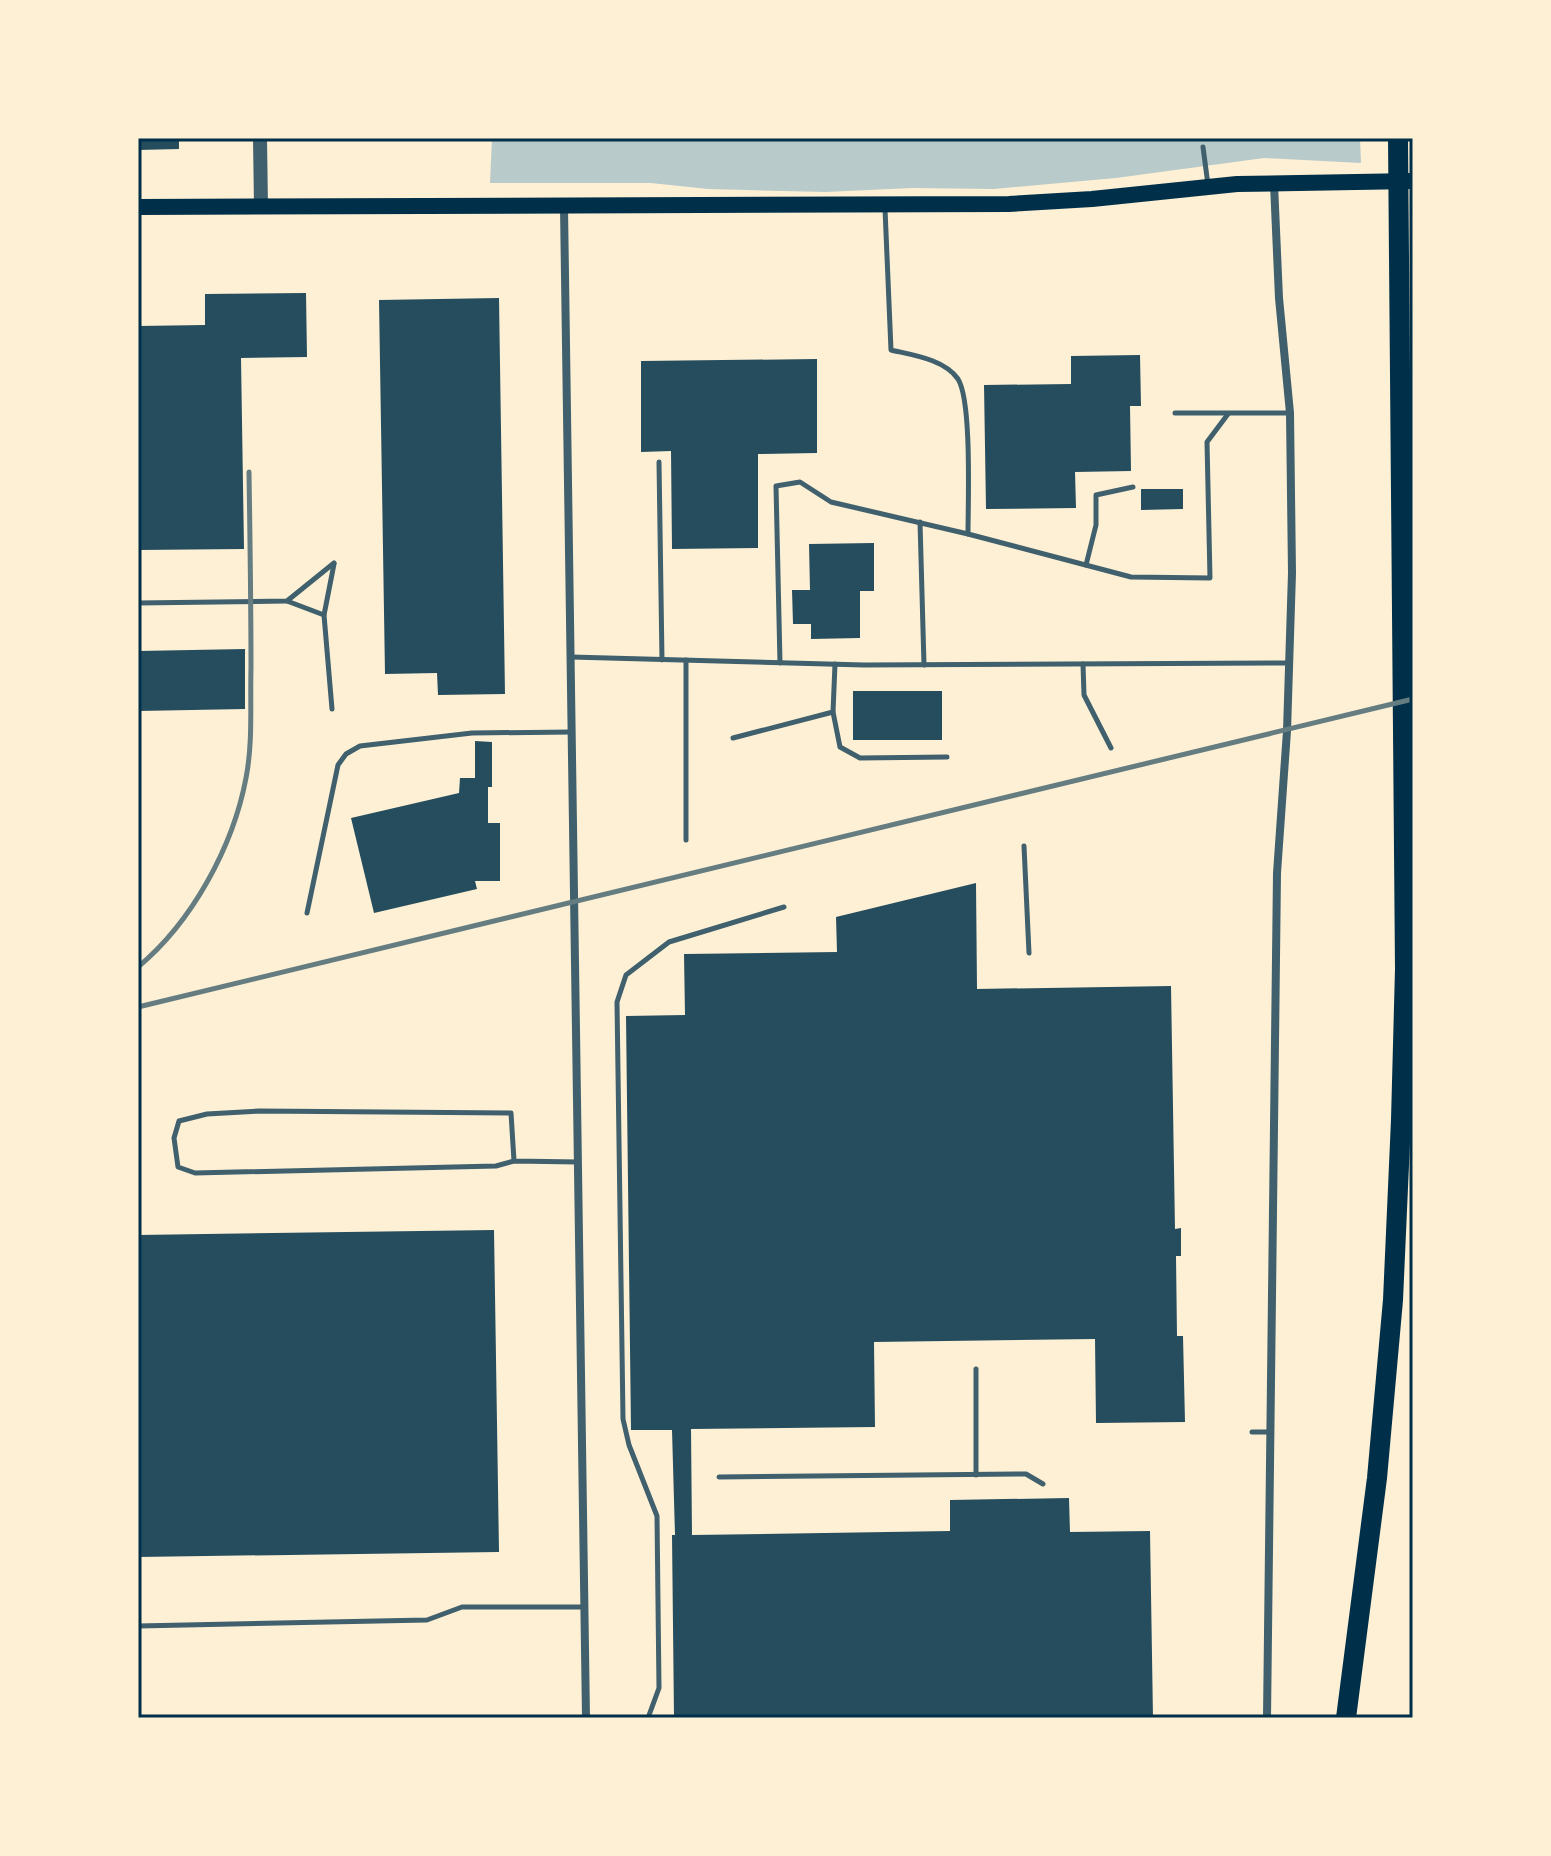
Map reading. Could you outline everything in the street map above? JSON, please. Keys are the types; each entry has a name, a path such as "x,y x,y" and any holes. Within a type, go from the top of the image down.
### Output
{"highway":[{"path":"1346,1718 1377,1478 1393,1300 1405,984 1398,138"}],"main road":[{"path":"138,207 1065,202 1274,182 1413,181"}],"street":[{"path":"260,138 261,207"},
{"path":"1267,1718 1277,873 1290,663 1290,413 1279,298 1274,182"},
{"path":"564,207 586,1718"}],"lane":[{"path":"1203,147 1208,186"},
{"path":"885,204 891,350 932,360 957,378 966,400 968,534"},
{"path":"1175,413 1290,413"},
{"path":"780,663 776,486 800,482 831,502 1131,577 1210,578 1207,442 1228,414"},
{"path":"659,462 662,660"},
{"path":"1086,565 1096,525 1096,495 1133,487"},
{"path":"920,522 924,665"},
{"path":"287,601 334,563 324,615 332,709"},
{"path":"138,603 287,601 324,615"},
{"path":"571,657 924,665 1290,663"},
{"path":"686,660 686,840"},
{"path":"835,664 833,712 840,747 860,758 947,757"},
{"path":"1083,664 1084,695 1111,748"},
{"path":"733,738 833,712"},
{"path":"307,913 338,765 346,754 360,746 472,733 572,732"},
{"path":"1024,846 1029,953"},
{"path":"648,1718 659,1688 657,1516 629,1445 623,1419 617,1002 626,975 669,942 784,907"},
{"path":"514,1161 511,1113 259,1111 207,1114 179,1121 174,1138 178,1167 195,1173 496,1166 514,1161 578,1162"},
{"path":"976,1369 976,1475"},
{"path":"1252,1432 1271,1432"},
{"path":"719,1477 1026,1474 1043,1484"},
{"path":"138,1626 427,1620 462,1607 584,1607"}],"shaded area":[{"path":"492,138 1360,138 1361,163 1264,158 1116,178 994,189 912,188 825,192 708,189 651,183 490,183"}],"building":[{"path":"138,138 179,138 179,149 138,150"},
{"path":"306,293 307,357 241,358 244,549 138,550 138,326 205,325 205,294"},
{"path":"499,298 505,694 438,695 437,673 385,674 379,300"},
{"path":"1140,355 1141,406 1130,406 1131,471 1075,472 1076,508 986,509 984,385 1071,384 1071,356"},
{"path":"817,359 817,453 758,454 758,548 672,549 671,451 641,452 641,361"},
{"path":"1141,489 1183,489 1183,509 1141,510"},
{"path":"874,543 874,591 860,591 860,638 811,639 811,624 793,624 792,590 810,590 809,544"},
{"path":"245,649 245,709 138,711 138,651"},
{"path":"853,691 942,691 942,740 853,740"},
{"path":"475,741 492,742 488,823 500,823 500,881 475,881 477,889 374,913 351,818 459,793 460,778 475,778"},
{"path":"976,883 977,989 1171,986 1175,1229 1181,1228 1181,1256 1176,1256 1177,1336 1183,1336 1185,1422 1096,1423 1095,1339 874,1342 875,1427 691,1429 692,1535 950,1531 950,1500 1069,1498 1070,1532 1150,1531 1153,1718 674,1718 672,1430 631,1430 626,1016 685,1015 684,954 837,952 836,917"},
{"path":"494,1230 499,1552 138,1557 138,1235"}],"railway":[{"path":"138,967 176,928 207,882 231,830 246,778 251,723 249,472"},
{"path":"138,1007 1413,699"}]}
